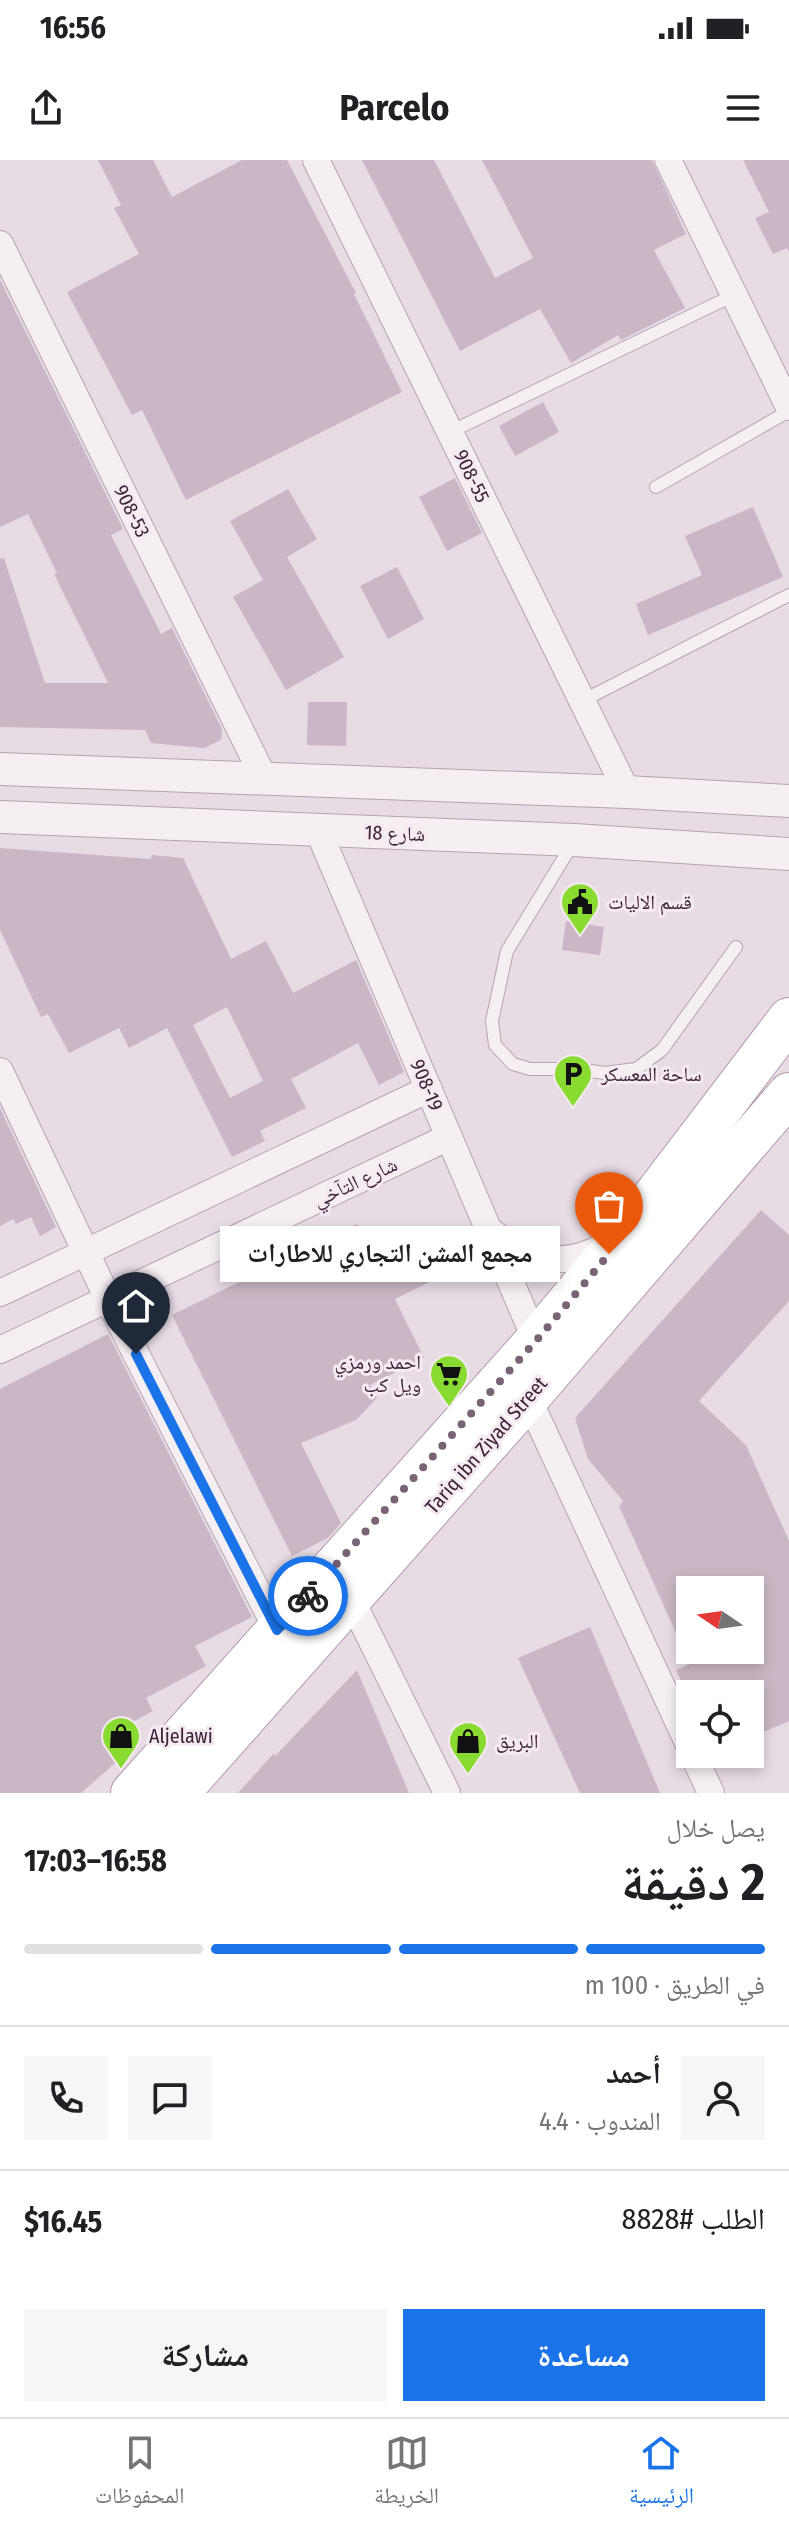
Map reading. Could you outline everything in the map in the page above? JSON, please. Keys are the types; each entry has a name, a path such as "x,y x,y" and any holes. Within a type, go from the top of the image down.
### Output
{"main road":[{"name":"Tariq ibn Ziyad Street","path":"132,1793 536,1341 627,1232 789,1019"},
{"name":"Tariq ibn Ziyad Street","path":"178,1793 786,1108"}],"street":[{"name":"908-55","path":"316,160 627,792"},
{"path":"668,160 789,409"},
{"name":"908-53","path":"0,244 264,778"},
{"path":"0,769 627,792 789,801"},
{"path":"547,789 560,840"},
{"name":"شارع 18","path":"0,817 560,840 789,854"},
{"name":"908-19","path":"318,830 536,1341"},
{"path":"0,1071 108,1299 277,1630"},
{"path":"748,1073 786,1108"},
{"path":"0,1293 429,1089"},
{"name":"شارع التآخي","path":"0,1350 449,1137"},
{"path":"489,1230 531,1256 563,1260 594,1252 627,1232"},
{"path":"528,1398 676,1717"},
{"path":"351,1599 447,1793"},
{"path":"699,1768 711,1793"}],"lane":[{"path":"450,432 734,295"},
{"path":"656,487 789,409"},
{"path":"582,701 789,595"},
{"path":"560,840 507,951 492,1021 495,1045 513,1064 530,1069 578,1069 604,1073 636,1069 662,1050 736,947"}],"building":[{"path":"98,160 153,160 172,197 242,160 287,160 356,293 402,392 186,500 142,410 132,415 67,292 139,254 114,208 121,205"},
{"path":"362,160 434,160 495,278 533,258 482,160 652,160 686,234 654,250 685,308 621,340 618,335 571,363 540,309 460,351"},
{"path":"743,160 789,160 789,252 787,248 773,254 755,218 769,212"},
{"path":"0,280 123,529 111,535 161,634 172,628 222,729 221,740 204,748 151,743 145,730 0,727 0,559 4,558 45,683 108,683 28,514 0,527"},
{"path":"543,402 559,432 515,456 499,426"},
{"path":"455,478 482,533 447,551 419,497"},
{"path":"288,489 317,539 287,557 344,657 286,690 233,597 263,580 230,521"},
{"path":"753,507 783,577 648,635 636,604 702,575 685,536"},
{"path":"397,567 424,619 388,639 360,586"},
{"path":"308,702 347,702 346,746 307,745"},
{"path":"0,848 151,859 152,855 183,858 231,959 266,941 293,993 356,960 404,1072 379,1085 358,1043 291,1079 306,1108 260,1131 265,1141 232,1157 167,1028 129,1048 119,1028 69,1053 48,1014 41,1017 0,930","holes":["227,1007 263,1081 230,1098 193,1025"]},
{"path":"566,921 604,927 600,955 562,950"},
{"path":"0,1108 56,1227 40,1236 31,1217 16,1224 13,1219 0,1226"},
{"path":"761,1210 789,1235 789,1301 699,1401 746,1445 789,1541 789,1721 764,1732 764,1680 681,1680 676,1670 690,1664 764,1664 764,1576 676,1576 676,1633 619,1506 623,1501 588,1459 575,1418"},
{"path":"357,1224 380,1270 444,1239 458,1268 395,1299 424,1358 370,1385 377,1398 356,1420 301,1443 341,1523 328,1538 292,1556 172,1315"},
{"path":"108,1334 252,1617 195,1646 206,1666 146,1698 153,1711 112,1733 123,1756 81,1793 0,1793 0,1389"},
{"path":"590,1627 660,1793 580,1793 518,1658"},
{"path":"357,1670 409,1793 238,1793 274,1753 275,1756"}],"way so far":[{"path":"308,1596 536,1341 609,1254"}],"place":[{"name":"قسم الاليات","path":"580,936"},
{"name":"ساحة المعسكر","path":"573,1108"},
{"name":"مجمع المشن التجاري للاطارات","path":"609,1254"},
{"name":"احمد ورمزي ويل كب","path":"449,1408"},
{"name":"Aljelawi","path":"121,1770"},
{"name":"البريق","path":"468,1775"}],"route":[{"path":"136,1354 277,1630 308,1596"}]}
